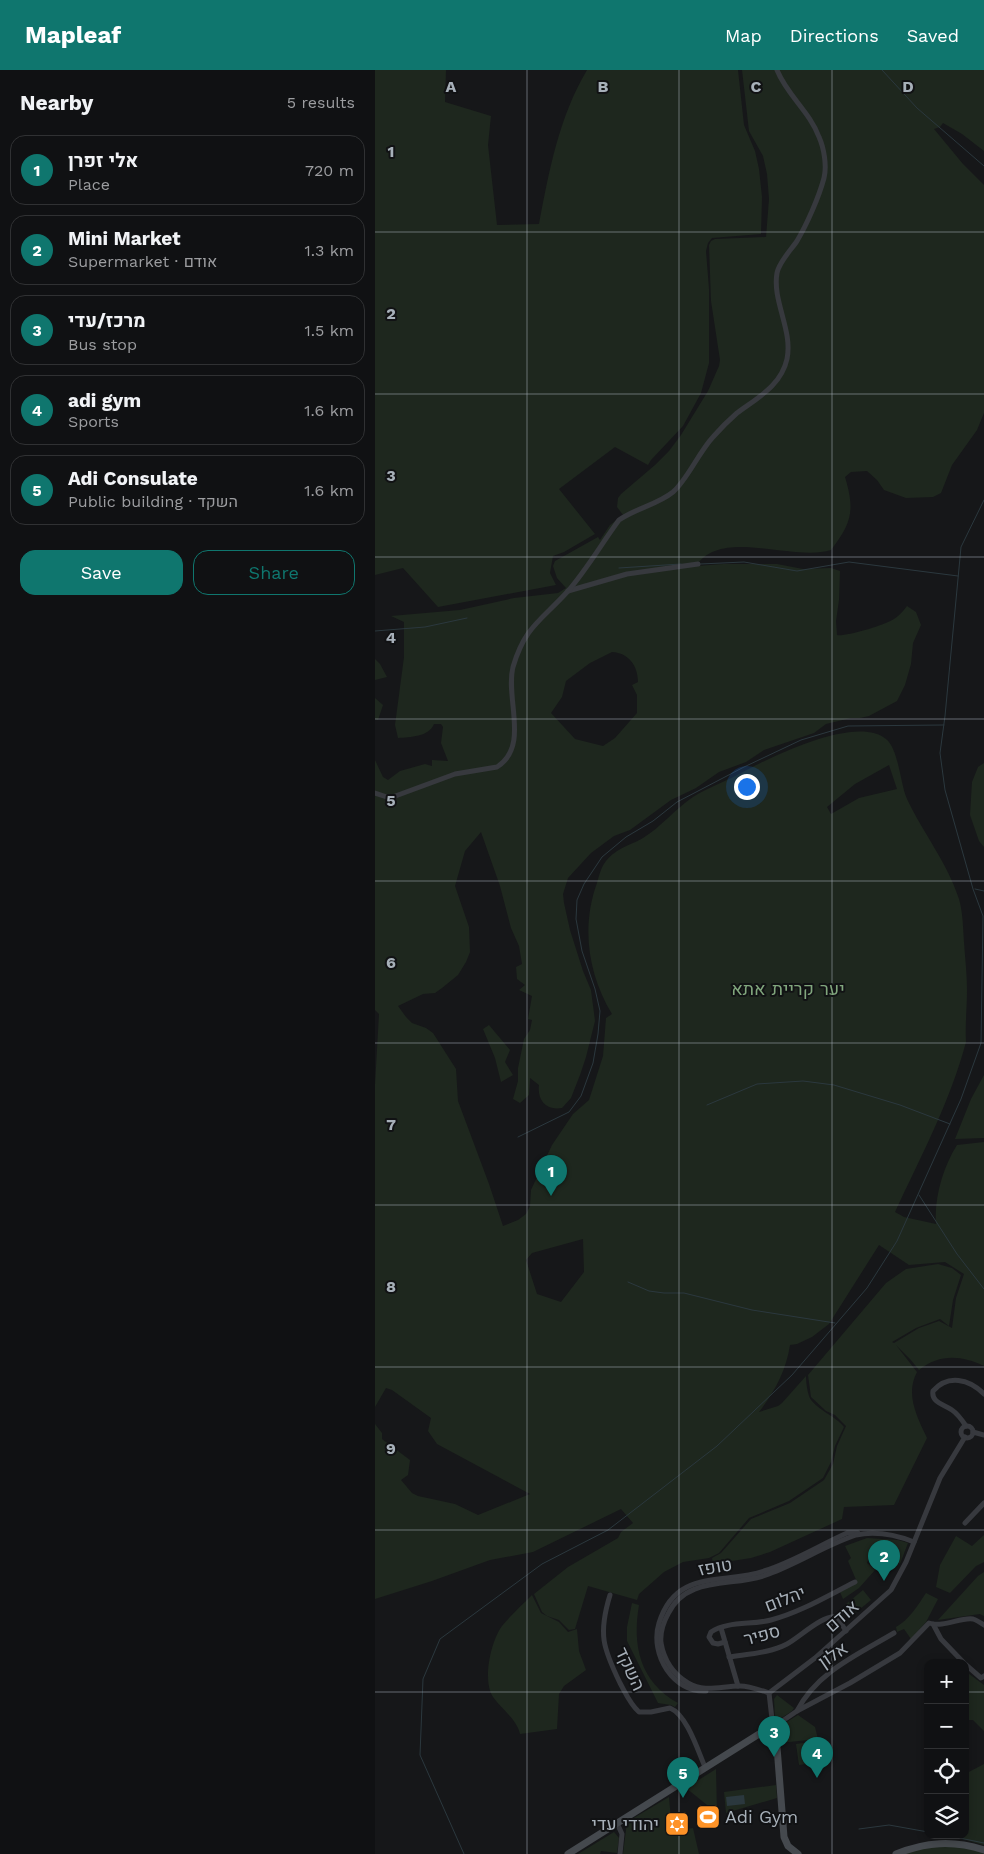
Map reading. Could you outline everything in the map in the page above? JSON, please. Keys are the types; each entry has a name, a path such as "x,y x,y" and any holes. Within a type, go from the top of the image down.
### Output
{"street":[{"path":"375,793 390,798 455,774 497,767 502,764 513,748 514,728 511,682 520,645 526,634 535,622 568,591 619,520 627,514 657,502 672,492 713,437 735,414 769,389 779,379 787,359 787,346 777,286 777,272 811,211 824,178 825,170 822,147 815,127 785,85 777,70"},
{"path":"568,591 627,574 698,564"},
{"path":"984,1394 972,1385 959,1380 945,1381 933,1391 932,1397 952,1410 965,1426 971,1428 973,1432 984,1435"},
{"path":"965,1426 962,1432 965,1437 970,1437 973,1432"},
{"name":"אודם","path":"769,1693 802,1668 891,1590 899,1577 941,1478 965,1437"},
{"path":"965,1523 984,1503"},
{"name":"טופז","path":"769,1693 737,1686 716,1689 700,1688 687,1683 672,1670 665,1658 661,1639 663,1626 669,1611 676,1601 687,1592 700,1586 767,1575 841,1541 863,1534 896,1536 914,1542"},
{"name":"יהלום","path":"721,1628 759,1623 789,1614 855,1582"},
{"name":"השקד","path":"610,1595 604,1618 603,1643 630,1702 639,1712 651,1712 670,1708 678,1713 690,1733 705,1767"},
{"name":"ספיר","path":"729,1657 780,1647 823,1620 833,1616 837,1616 846,1630"},
{"path":"568,1854 705,1767 771,1730 797,1711 814,1704 890,1660 909,1645 929,1623 950,1624 973,1619 984,1625"},
{"path":"933,1624 941,1639 961,1659"},
{"path":"725,1642 715,1644 709,1637 711,1632 721,1628 725,1642 737,1686"},
{"name":"אלון","path":"797,1711 808,1692 823,1678 894,1633"},
{"path":"969,1667 981,1678 984,1676"},
{"path":"769,1693 771,1730 775,1745 784,1837 788,1846 798,1854"},
{"path":"617,1823 621,1834 620,1854"},
{"path":"896,1854 938,1843 961,1844 984,1850"}],"green space":[{"path":"375,70 446,70 445,102 491,116 488,145 497,225 539,224 551,164 562,125 577,88 587,70 738,70 744,125 755,151 759,169 762,197 761,234 712,238 708,243 706,251 709,289 709,363 701,393 683,426 648,465 615,447 559,489 595,534 564,552 553,556 550,573 556,585 438,607 403,568 375,575"},
{"name":"יער קריית אתא","path":"742,70 984,70 984,151 962,134 943,123 940,127 934,129 963,164 984,185 984,413 977,430 952,465 941,493 933,497 906,498 884,490 867,471 851,472 845,477 850,499 850,516 843,532 831,550 815,553 740,547 722,549 707,555 696,566 777,564 803,569 831,568 840,571 836,621 837,635 854,633 884,624 891,621 907,606 916,612 921,625 913,643 911,664 905,685 897,701 869,716 826,724 814,733 764,750 746,762 719,772 696,788 671,800 630,830 614,836 591,853 568,878 563,894 564,903 570,930 591,990 595,1021 580,1075 571,1098 562,1108 547,1106 539,1095 539,1085 530,1078 529,1095 520,1103 513,1099 518,1081 518,1068 524,1039 530,1030 532,1020 528,1019 532,996 519,990 525,985 517,979 516,967 522,964 519,946 511,928 500,886 481,832 465,851 455,886 469,927 470,952 466,962 458,975 435,993 423,994 398,1006 412,1023 426,1028 433,1033 456,1069 458,1101 503,1226 518,1220 526,1214 530,1206 531,1190 552,1145 573,1114 589,1100 603,1056 606,1018 612,1014 597,983 592,967 588,933 592,900 600,872 606,861 619,850 650,834 693,797 770,758 834,735 855,732 872,733 886,739 897,759 907,799 948,873 959,899 963,920 967,984 966,1042 952,1086 895,1212 904,1217 936,1224 936,1204 940,1183 957,1145 984,1142 984,1366 959,1358 950,1358 934,1361 919,1370 896,1345 917,1372 912,1389 912,1397 916,1414 927,1438 894,1505 844,1507 842,1519 770,1552 751,1558 713,1564 712,1558 721,1553 751,1519 790,1503 824,1480 833,1464 837,1446 846,1426 811,1397 808,1375 886,1283 906,1269 938,1264 952,1268 961,1275 953,1300 949,1326 940,1319 916,1328 892,1342 894,1343 919,1328 939,1321 952,1328 956,1298 964,1274 945,1262 909,1265 879,1245 829,1324 812,1337 790,1345 786,1363 779,1380 759,1412 782,1403 806,1376 811,1400 844,1427 823,1478 789,1501 749,1518 719,1553 709,1558 683,1562 664,1572 639,1594 637,1600 588,1586 575,1629 569,1630 559,1620 542,1612 534,1594 568,1567 618,1538 621,1532 633,1523 621,1509 533,1552 490,1560 375,1599 375,1424 382,1433 382,1439 410,1460 408,1475 401,1480 412,1493 418,1496 455,1504 478,1515 530,1494 437,1444 428,1431 431,1418 392,1390 386,1388 375,1407 375,1085 379,1014 375,1010 375,760 383,777 388,780 400,771 425,764 432,766 432,760 448,761 441,743 443,727 441,724 434,724 428,732 419,736 398,738 395,725 404,657 404,622 391,616 460,610 514,598 558,593 566,588 557,578 553,566 555,561 598,537 600,540 610,525 623,515 617,507 618,498 669,451 708,391 719,366 720,360 711,301 709,245 711,241 715,239 766,237 769,199 767,174 763,156 749,131","holes":["612,652 628,658 634,666 638,676 638,682 632,685 637,695 637,713 615,738 603,746 575,739 551,713 562,697 566,681 590,663","889,765 897,789 859,798 831,814 827,807 855,784","583,1239 584,1272 561,1302 537,1294 526,1260 532,1253"]},
{"path":"375,659 380,664 387,677 375,680"},
{"path":"375,698 383,705 378,720 375,719"},
{"path":"984,763 984,847 979,841 970,815 972,782 978,767"},
{"path":"489,1025 510,1050 505,1062 513,1075 501,1082 495,1058 483,1029"},
{"path":"984,1075 984,1138 955,1139 971,1099"},
{"path":"984,1535 984,1562 976,1566 950,1593 936,1587 940,1565 956,1536 972,1546"},
{"path":"867,1538 898,1540 908,1543 900,1564 893,1558 887,1564 881,1561 884,1555 872,1550 867,1563 875,1570 859,1588 843,1599 840,1592 857,1582 848,1561 851,1558 845,1546"},
{"path":"984,1572 984,1616 980,1614 938,1620 978,1576"},
{"path":"863,1590 871,1600 854,1614 846,1604"},
{"path":"926,1593 938,1599 926,1622 911,1639 904,1629 897,1632 896,1627 909,1616"},
{"path":"532,1595 541,1613 559,1622 568,1632 577,1629 579,1651 586,1670 564,1686 559,1694 557,1729 520,1734 516,1724 493,1697 488,1681 488,1671 494,1641 502,1626"},
{"path":"632,1603 639,1605 637,1620 638,1648 647,1674 655,1685 678,1703 675,1707 658,1703 627,1641 627,1627"},
{"path":"969,1674 984,1685 984,1731 973,1720 969,1720"},
{"path":"777,1695 794,1708 777,1721 775,1718 774,1699"},
{"path":"798,1715 815,1727 818,1739 779,1743 780,1726"},
{"path":"817,1741 820,1762 799,1765 796,1744"},
{"path":"984,1764 984,1845 963,1839 969,1839 969,1772"},
{"path":"716,1769 717,1813 686,1788"},
{"path":"776,1785 777,1798 726,1813 724,1792"},
{"path":"669,1797 672,1831 693,1828 699,1854 623,1854 627,1822"},
{"path":"614,1832 619,1838 617,1853 601,1851 600,1854 578,1854"},
{"path":"958,1846 984,1852 984,1854 902,1854 919,1848"}],"shaded area":[{"path":"744,1795 745,1804 727,1806 726,1797"}],"waterway":[{"path":"882,70 917,108 984,166"},
{"path":"464,1854 420,1755 423,1679 440,1639 542,1564 608,1530 717,1446 792,1375 867,1288 897,1241 961,1099 981,1043 983,916 973,889 945,790 940,753 961,547 984,500"},
{"path":"700,564 744,562 797,571 849,562 958,576"},
{"path":"619,568 681,564"},
{"path":"375,631 425,627 467,618"},
{"path":"518,1137 569,1112 581,1096 593,1063 600,1011 595,989 582,951 576,919 577,900 584,884 602,857 626,837 653,821 677,802 801,740 848,726 944,725"},
{"path":"975,889 984,891"},
{"path":"707,1105 757,1084 803,1081 834,1085 900,1105 950,1124"},
{"path":"919,1195 957,1254 984,1289"},
{"path":"628,1282 649,1291 684,1293 752,1310 835,1323"},
{"path":"859,1829 889,1825 924,1831"},
{"path":"964,1839 984,1843"}],"place":[{"name":"אלי זפרן","path":"551,1196"},
{"name":"Mini Market","path":"884,1581"},
{"name":"מרכז/עדי","path":"774,1757"},
{"name":"adi gym","path":"817,1778"},
{"name":"Adi Consulate","path":"683,1798"},
{"name":"Adi Gym","path":"708,1817"},
{"name":"יהודי עדי","path":"677,1824"}]}
